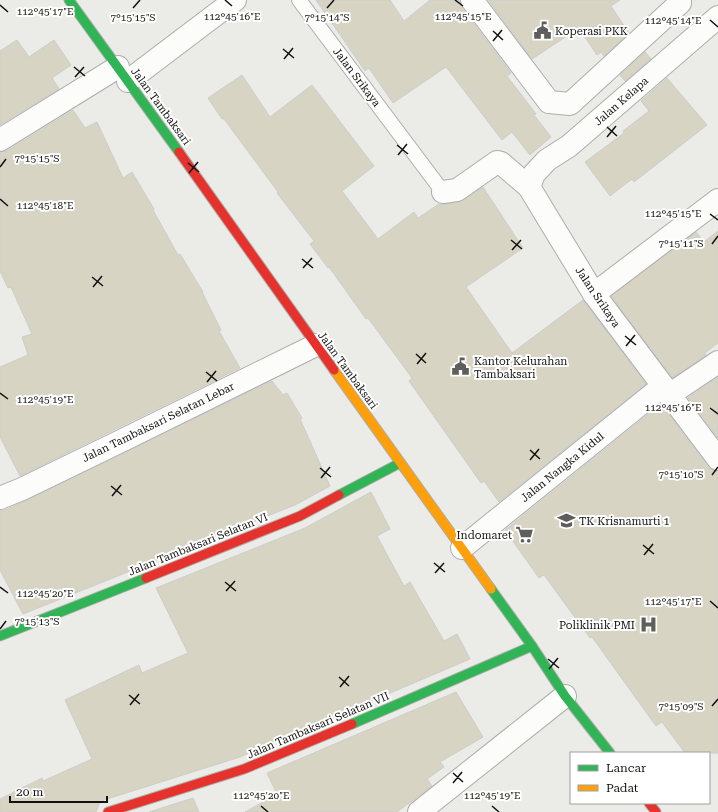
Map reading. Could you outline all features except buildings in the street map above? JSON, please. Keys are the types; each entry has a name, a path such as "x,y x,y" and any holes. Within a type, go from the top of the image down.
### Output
{"main road":[{"name":"Jalan Tambaksari","path":"69,0 224,214 316,346 532,646 565,696 609,752"},
{"name":"Jalan Tambaksari Selatan VI","path":"0,636 300,516 400,463"},
{"name":"Jalan Tambaksari Selatan VII","path":"108,812 251,766 306,744 532,646"},
{"path":"650,804 656,812"}],"street":[{"path":"0,140 123,74 235,0"},
{"path":"472,0 549,102 570,104 680,3 680,0"},
{"name":"Jalan Kelapa","path":"529,187 534,174 547,160 569,146 718,17"},
{"name":"Jalan Srikaya","path":"443,192 457,190 497,162 501,163 529,187 594,294 718,459"},
{"path":"594,294 718,200"},
{"name":"Jalan Tambaksari Selatan Lebar","path":"0,498 316,346"},
{"name":"Jalan Nangka Kidul","path":"462,548 666,391 718,362"},
{"path":"419,812 565,696"}],"lane":[{"name":"Jalan Srikaya","path":"299,0 443,192"}],"traffic: fast":[{"path":"69,0 179,152"},
{"path":"339,495 400,463"},
{"path":"0,636 146,578"},
{"path":"491,589 532,646 565,696 609,752"},
{"path":"352,724 532,646"}],"traffic: slow":[{"path":"334,370 491,589"}],"traffic: jam":[{"path":"179,152 334,370"},
{"path":"146,578 300,516 339,495"},
{"path":"108,812 244,769 352,724"},
{"path":"650,804 656,812"}],"place":[{"name":"Koperasi PKK","path":"542,31"},
{"name":"Kantor Kelurahan Tambaksari","path":"461,367"},
{"name":"TK Krisnamurti 1","path":"566,521"},
{"name":"Indomaret","path":"525,535"},
{"name":"Poliklinik PMI","path":"648,625"}]}
